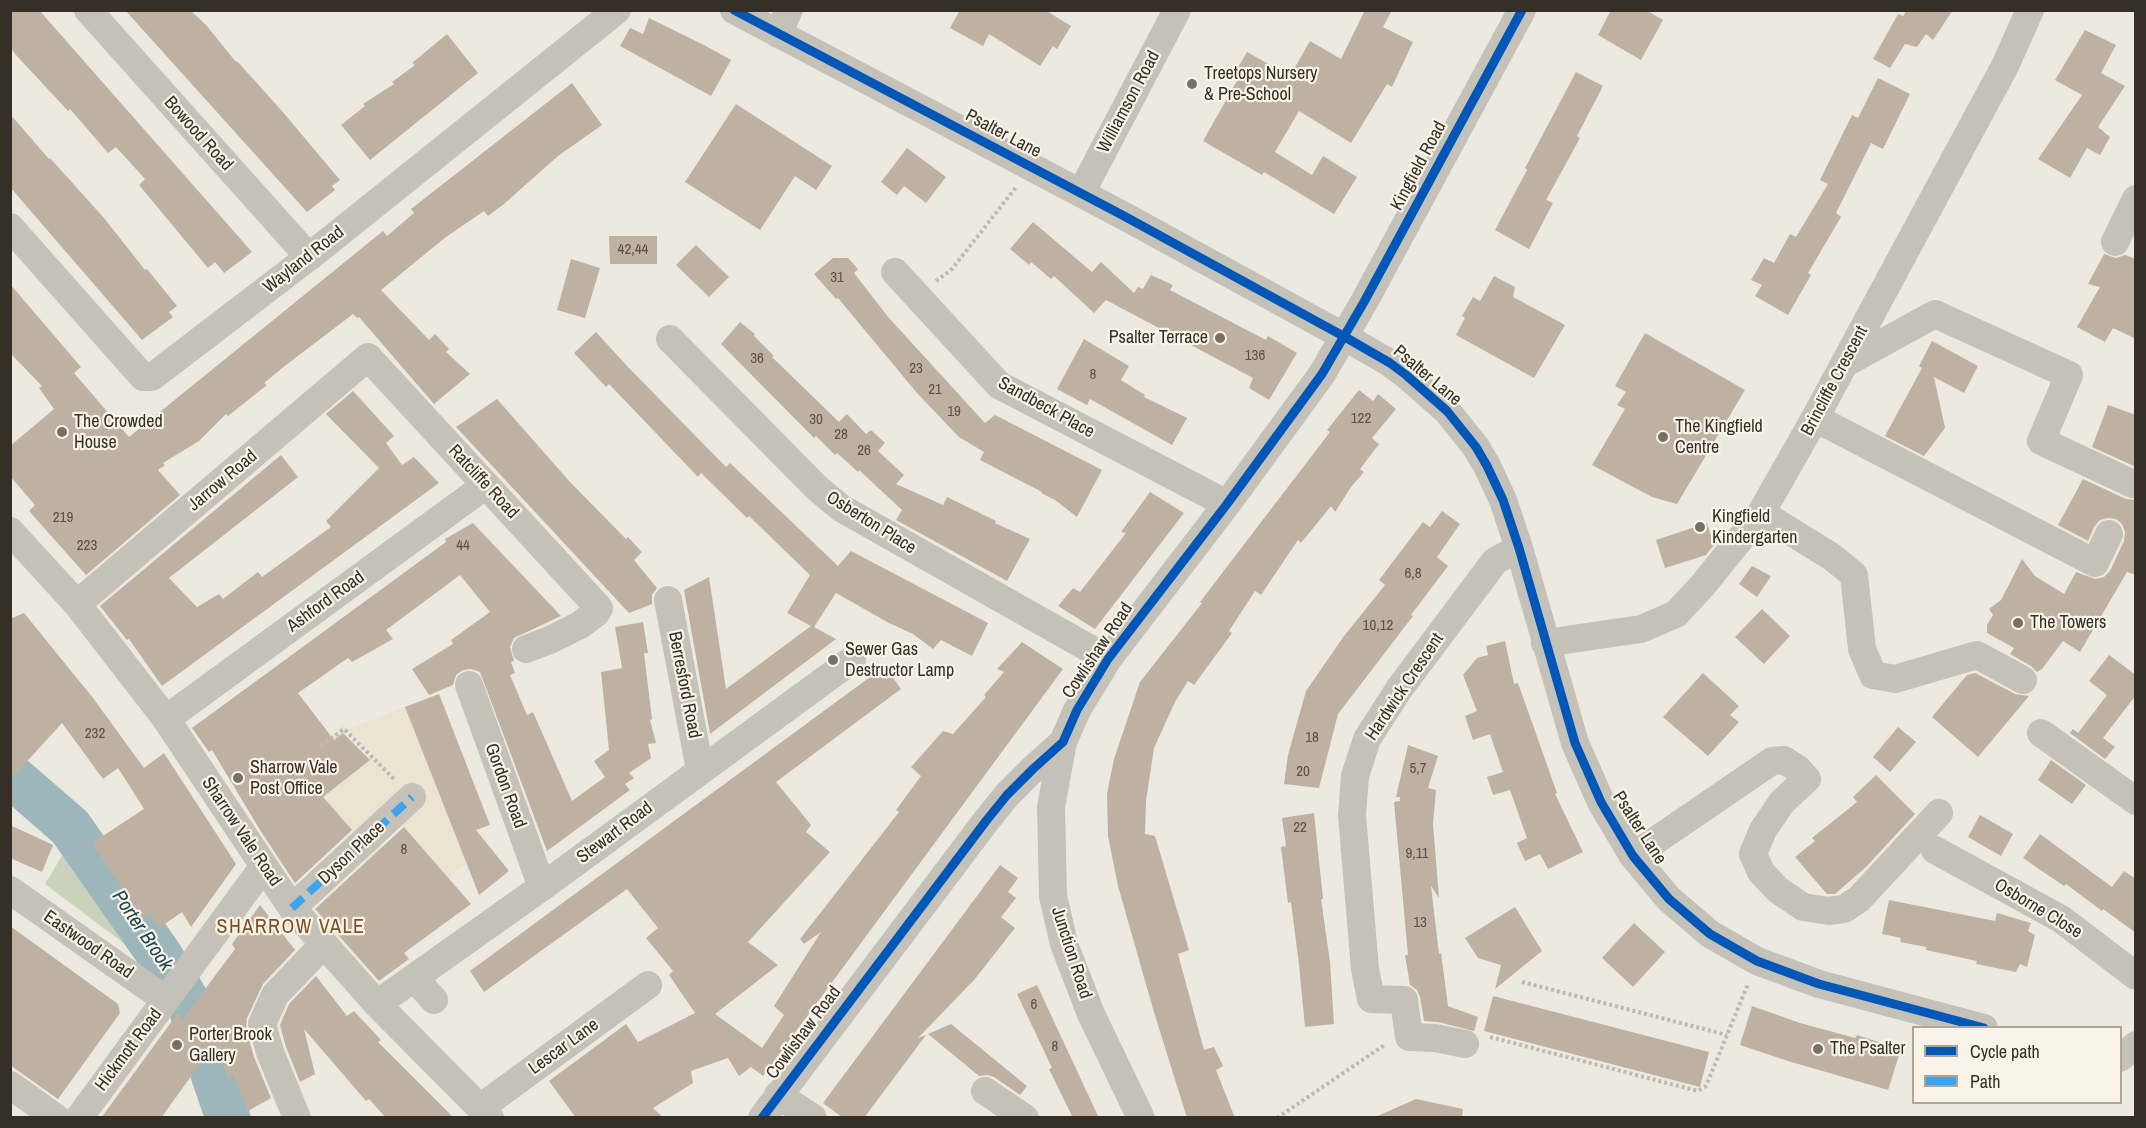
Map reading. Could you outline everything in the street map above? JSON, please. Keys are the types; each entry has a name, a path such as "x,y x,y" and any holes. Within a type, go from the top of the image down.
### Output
{"street":[{"name":"Bowood Road","path":"88,10 309,257"},
{"name":"Wayland Road","path":"16,243 143,377 152,377 309,257 617,10"},
{"name":"Psalter Lane","path":"734,10 783,22 1031,168 1345,337 1406,375 1447,411 1476,447 1503,500 1575,743 1600,802 1634,856 1669,899 1710,934 1757,961 1819,984 1976,1026"},
{"name":"Williamson Road","path":"1081,193 1177,10"},
{"name":"Kingfield Road","path":"1345,337 1522,10"},
{"name":"Brincliffe Crescent","path":"1545,643 1641,629 1676,614 1703,585 1761,513 2006,66 2030,10"},
{"path":"2115,242 2136,199"},
{"name":"Sandbeck Place","path":"895,272 999,385 1227,504"},
{"path":"1844,364 1935,314 2069,375 2041,441 2133,484"},
{"name":"Cowlishaw Road","path":"770,1106 1007,795 1063,742 1077,710 1108,659 1227,504 1322,374 1345,337"},
{"name":"Osberton Place","path":"670,339 817,489 841,508 1108,659"},
{"name":"Ratcliffe Road","path":"368,357 599,608 580,625 526,649"},
{"name":"Jarrow Road","path":"78,604 368,357"},
{"path":"1815,418 2095,563 2109,534"},
{"name":"Ashford Road","path":"166,719 486,485"},
{"path":"1761,513 1832,557 1854,575 1862,649 1873,675 1895,679 1977,655 2023,680"},
{"name":"Sharrow Vale Road","path":"10,531 78,604 166,719 292,908 377,1004 485,1113"},
{"name":"Hardwick Crescent","path":"1465,1044 1435,1038 1409,1037 1404,1000 1371,999 1365,969 1352,815 1355,776 1367,739 1399,689 1495,561 1519,548"},
{"name":"Berresford Road","path":"668,600 700,770"},
{"name":"Stewart Road","path":"377,1004 542,887 852,660"},
{"name":"Gordon Road","path":"469,686 542,887"},
{"path":"2041,733 2136,801"},
{"name":"Junction Road","path":"1063,742 1051,807 1053,896 1064,944 1091,1014 1141,1118"},
{"path":"1634,856 1772,761 1784,760 1807,779 1782,802 1763,830 1753,854 1761,872 1778,890 1803,907 1829,911 1844,909 1859,899 1939,813"},
{"name":"Dyson Place","path":"292,908 412,797"},
{"name":"Osborne Close","path":"1935,850 2061,919 2136,976"},
{"name":"Hickmott Road","path":"79,1118 264,866"},
{"name":"Eastwood Road","path":"10,890 168,998"},
{"path":"297,1118 270,1052 262,1024 275,994 324,944"},
{"path":"414,978 434,999"},
{"name":"Lescar Lane","path":"485,1113 648,985"},
{"path":"2122,1057 2136,1045"},
{"path":"10,1085 56,1118"},
{"path":"985,1091 1025,1118"},
{"path":"770,1106 813,1118"}],"path":[{"path":"952,269 1031,168"},
{"path":"321,746 344,729 412,797"},
{"path":"1465,1044 1474,1047 1478,1034 1698,1091 1706,1086 1757,961"},
{"path":"1522,982 1727,1035"},
{"path":"1277,1118 1365,1058"}],"green space":[{"path":"11,762 51,792 80,822 72,839 11,785"},
{"path":"72,839 135,937 130,948 45,884"}],"shaded area":[{"path":"405,707 456,838 473,860 424,896 434,861 399,820 377,841 397,866 382,881 349,844 357,836 345,822 318,801 374,755 347,730 313,756 344,725 348,729"}],"building":[{"path":"10,10 39,10 252,252 224,273 215,262 208,268 139,185 145,179 116,147 108,153 70,109 68,111 16,55 10,47"},
{"path":"125,10 190,10 282,111 340,180 332,186 335,190 307,212"},
{"path":"960,10 1045,10 1071,26 1057,49 1053,46 1040,66 989,34 983,46 950,28"},
{"path":"1365,10 1392,10 1383,27 1413,42 1392,87 1387,84 1351,143 1299,111 1275,152 1312,175 1323,156 1357,177 1334,214 1264,172 1262,175 1203,141 1238,79 1233,76 1247,52 1290,76 1310,41 1341,59"},
{"path":"1611,10 1646,10 1663,20 1641,60 1598,35"},
{"path":"1907,10 1953,10 1933,40 1926,34 1917,47 1905,44 1890,68 1873,59 1898,14 1903,16"},
{"path":"649,18 731,60 711,96 620,46 630,28 643,34"},
{"path":"2085,30 2116,45 2101,73 2125,86 2098,127 2110,137 2100,155 2087,148 2070,178 2038,159 2082,95 2055,80"},
{"path":"447,34 478,73 370,160 341,125 365,106 363,104 394,84 392,82 415,65 412,63"},
{"path":"1576,72 1603,86 1577,136 1580,138 1546,200 1553,203 1529,249 1495,230"},
{"path":"1878,78 1910,94 1883,149 1871,143 1836,213 1841,217 1808,273 1811,275 1788,315 1755,296 1762,285 1751,280 1764,258 1774,263 1790,234 1796,237 1828,184 1820,180 1852,115 1858,118"},
{"path":"572,83 602,125 558,156 488,216 484,211 446,237 381,290 429,340 435,334 449,349 446,352 470,374 434,404 359,317 353,314 286,365 264,383 267,385 228,416 226,414 199,441 163,463 165,465 158,470 180,495 86,575 29,511 35,505 10,476 10,446 54,409 39,388 42,386 10,353 10,284 81,367 74,373 129,437 383,231 387,236 414,213 411,209"},
{"path":"736,104 832,166 816,190 795,176 760,230 685,182"},
{"path":"10,114 104,218 177,306 169,312 173,317 142,340 10,187"},
{"path":"907,148 946,177 926,203 904,186 897,195 881,182"},
{"name":"Psalter Terrace","path":"1033,222 1092,272 1101,262 1134,293 1138,287 1143,289 1151,275 1173,285 1170,290 1266,340 1268,336 1297,353 1269,400 1249,388 1253,378 1106,300 1094,313 1054,276 1051,279 1031,262 1029,265 1010,249"},
{"path":"609,236 657,236 657,264 610,264"},
{"path":"696,245 729,277 709,297 676,265"},
{"path":"2104,254 2116,258 2125,255 2136,259 2136,339 2113,328 2105,342 2077,327 2100,287 2088,284"},
{"path":"833,258 848,258 858,269 854,273 889,318 985,423 995,415 1102,470 1077,517 1042,492 980,460 984,452 959,437 917,393 838,298 836,299 814,274"},
{"path":"571,259 600,268 585,318 557,310"},
{"path":"1494,276 1515,287 1513,297 1565,325 1534,378 1456,335 1465,318 1462,316 1473,297 1480,301"},
{"path":"740,322 755,334 754,336 774,356 772,357 839,422 847,414 866,434 871,430 885,443 878,451 904,475 896,484 943,505 947,497 1030,539 1007,581 896,520 902,510 859,470 858,472 837,453 835,455 816,436 814,438 721,344"},
{"path":"596,332 726,467 730,463 838,566 851,551 988,623 972,656 941,640 933,649 913,634 836,593 814,627 836,639 710,734 684,590 709,577 726,689 811,626 787,613 810,575 701,473 698,477 609,384 606,387 574,353"},
{"name":"The Kingfield Centre","path":"1645,333 1745,390 1677,504 1652,497 1592,465 1625,409 1617,405 1626,392 1615,386"},
{"path":"1084,339 1129,366 1121,380 1145,395 1144,397 1187,418 1172,445 1090,399 1087,405 1057,389"},
{"path":"1932,341 1978,366 1964,393 1934,377 1945,428 1924,456 1885,436 1922,368 1919,366"},
{"path":"1359,390 1373,401 1378,394 1396,409 1372,438 1379,444 1360,469 1364,472 1335,512 1331,506 1301,543 1298,540 1261,595 1255,591 1229,631 1232,633 1194,685 1188,681 1175,702 1154,748 1146,801 1145,834 1155,836 1189,950 1178,954 1204,1050 1214,1047 1223,1066 1216,1070 1235,1118 1187,1118 1118,886 1108,836 1107,794 1114,759 1140,682 1202,603 1200,602 1330,432 1327,430"},
{"path":"353,391 394,436 386,443 402,465 414,457 439,483 162,686 129,639 127,640 100,606 281,455 298,477 169,578 197,607 219,594 223,599 258,572 262,577 331,527 326,521 379,468 326,414"},
{"path":"497,399 570,482 626,539 628,537 642,552 634,560 657,588 652,595 652,604 629,613 456,427"},
{"path":"2108,405 2136,415 2136,467 2092,447"},
{"path":"2083,479 2126,499 2136,500 2136,575 2127,572 2080,652 2063,641 2042,669 2037,672 2010,654 2014,648 1987,633 1987,625 1993,615 1989,609 2001,600 2022,559 2035,576 2064,594 2076,572 2095,579 2104,577 2110,571 2124,541 2125,532 2122,524 2116,519 2100,520 2088,541 2058,525"},
{"path":"1150,492 1184,513 1095,629 1058,606 1073,588 1080,592 1126,533 1121,532"},
{"path":"1442,511 1460,524 1437,557 1448,566 1338,714 1319,788 1284,784 1288,755 1306,691 1344,636 1385,585 1379,580 1423,522 1430,527"},
{"path":"473,523 561,616 514,638 510,647 514,661 511,662 515,673 510,675 527,715 533,712 572,801 605,777 594,761 609,750 601,672 622,668 615,627 643,622 648,653 644,653 652,719 650,720 656,743 648,744 651,758 629,773 634,778 625,784 630,790 547,851 480,672 471,669 463,670 456,675 453,685 429,695 412,669 453,644 451,640 490,612 460,575 386,630 393,639 352,662 348,658 298,693 334,740 343,733 370,760 323,797 352,830 295,883 212,750 209,752 192,728 446,542 445,539"},
{"path":"1707,523 1714,545 1706,555 1665,568 1656,540"},
{"path":"1752,566 1771,576 1757,597 1739,584"},
{"path":"1762,609 1790,636 1764,664 1735,637"},
{"path":"24,613 93,698 144,768 164,753 236,864 191,927 182,912 159,928 150,914 143,918 92,843 144,809 118,768 103,779 62,723 10,780 10,619"},
{"path":"1505,641 1514,684 1518,683 1557,793 1555,794 1583,852 1548,869 1540,854 1525,861 1517,843 1527,838 1510,790 1493,795 1487,777 1503,772 1490,734 1473,740 1465,716 1477,711 1463,675 1477,658 1488,655 1486,646"},
{"path":"1022,642 1063,669 763,1076 751,1067 739,1076 728,1058 691,1071 693,1083 653,1108 664,1118 576,1118 549,1081 626,1024 638,1042 695,1013 669,975 673,971 646,938 658,928 627,889 484,992 470,971 885,666 901,689 776,782 811,825 806,832 830,852 748,942 778,965 715,1014 762,1048 784,1015 774,1006 821,932 804,944 800,939 899,812 896,810 921,776 911,767 943,731 953,734 986,697 984,695 1004,672 997,669"},
{"path":"2109,655 2136,675 2136,695 2103,738 2115,747 2105,759 2070,733 2073,729 2078,733 2107,695 2089,681"},
{"path":"1703,673 1739,706 1730,715 1739,722 1708,756 1663,717"},
{"path":"1975,673 2015,694 2029,696 1978,757 1932,717 1967,675"},
{"path":"439,694 490,825 476,830 509,871 479,895 405,707"},
{"path":"1898,727 1916,742 1890,772 1873,757"},
{"path":"1408,745 1438,756 1428,788 1436,790 1433,824 1439,898 1431,886 1439,954 1441,953 1448,1006 1478,1017 1474,1031 1424,1021 1420,997 1417,990 1410,985 1405,955 1408,955 1394,802 1400,801 1400,797 1396,797"},
{"path":"2051,760 2086,785 2072,804 2038,780"},
{"path":"1876,775 1915,814 1866,867 1835,894 1827,894 1795,857 1815,841 1812,838 1857,802 1853,797"},
{"path":"1314,813 1323,899 1321,899 1330,962 1334,1024 1305,1027 1291,902 1288,903 1281,847 1286,846 1282,818"},
{"path":"1980,815 2013,834 2001,856 1968,837"},
{"path":"10,825 53,845 42,872 10,858"},
{"path":"404,827 471,904 404,953 409,959 379,981 315,909"},
{"path":"2040,834 2112,887 2124,871 2136,879 2136,933 2066,884 2064,886 2023,858"},
{"path":"1000,865 1018,878 1008,892 1016,898 1001,917 1015,928 974,980 918,1038 926,1035 864,1118 843,1118 823,1103"},
{"path":"1889,900 1995,921 1997,913 2031,923 2028,931 2035,935 2027,967 2020,964 2016,972 1976,964 1977,961 1926,950 1926,947 1900,942 1901,938 1882,934"},
{"path":"260,905 295,950 263,984 247,1018 246,1029 254,1057 271,1098 248,1111 233,1075 227,1077 215,1043 161,1118 101,1118 178,1013 182,1020 235,949 232,944"},
{"path":"1515,907 1542,951 1495,989 1501,965 1478,958 1465,938"},
{"path":"1634,923 1665,952 1633,987 1602,958"},
{"path":"10,926 118,1004 120,1013 58,1099 10,1065"},
{"path":"316,976 347,1016 354,1011 381,1040 378,1042 454,1118 386,1118 369,1099 366,1101 304,1029 315,1074 300,1082 280,1025 289,1004"},
{"path":"1037,985 1099,1118 1073,1118 1049,1069 1052,1068 1017,994"},
{"path":"1493,996 1709,1052 1700,1087 1484,1031"},
{"name":"The Psalter","path":"1752,1006 1800,1023 1855,1038 1857,1035 1897,1048 1896,1051 1900,1052 1888,1090 1740,1045"},
{"path":"951,1024 1027,1086 1020,1095 994,1077 979,1076 928,1034"},
{"path":"1416,1099 1463,1109 1462,1118 1373,1118"}],"waterway":[{"name":"Porter Brook","path":"10,775 70,827 161,957 190,1006 228,1118"}],"marked path":[{"path":"292,908 412,797"}],"cycle path":[{"path":"734,10 1124,216 1345,337 1406,375 1447,411 1476,447 1487,466 1503,500 1519,548 1575,743 1601,802 1633,856 1669,899 1710,934 1757,961 1819,984 1976,1026"},
{"path":"762,1118 986,821 1007,795 1063,742 1077,710 1108,659 1227,504 1322,374 1364,302 1522,10"}],"place":[{"name":"Treetops Nursery & Pre-School","path":"1192,84"},
{"name":"Psalter Terrace","path":"1220,338"},
{"name":"The Crowded House","path":"62,432"},
{"name":"The Kingfield Centre","path":"1663,437"},
{"name":"Kingfield Kindergarten","path":"1700,527"},
{"name":"The Towers","path":"2018,623"},
{"name":"Sewer Gas Destructor Lamp","path":"833,660"},
{"name":"Sharrow Vale Post Office","path":"238,778"},
{"name":"Porter Brook Gallery","path":"177,1045"},
{"name":"The Psalter","path":"1818,1049"}],"district":[{"name":"SHARROW VALE","path":"291,928"}]}
